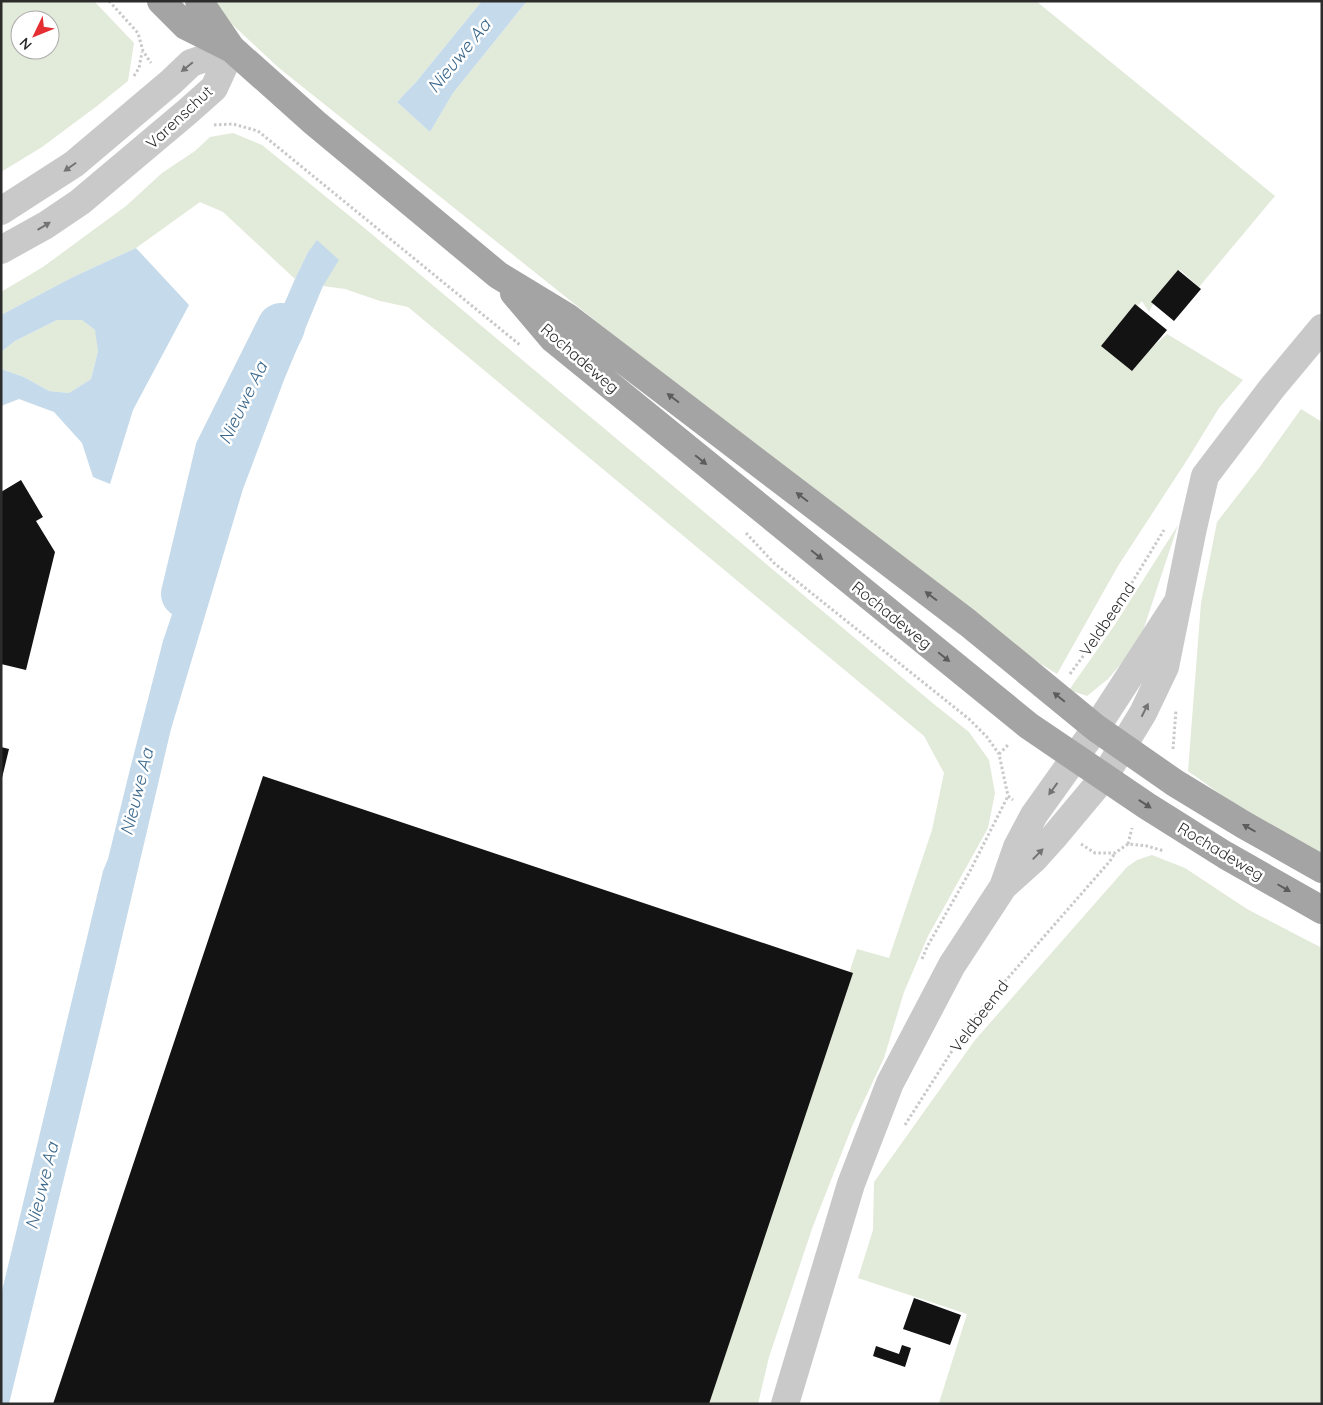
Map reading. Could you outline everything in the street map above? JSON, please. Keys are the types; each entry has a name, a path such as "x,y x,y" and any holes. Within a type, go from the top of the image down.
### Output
{"main road":[{"name":"Rochadeweg","path":"161,1 186,26 232,49"},
{"name":"Rochadeweg","path":"199,1 232,49 315,122 498,275 567,317 968,623 1096,728 1175,783 1322,869"},
{"name":"Rochadeweg","path":"498,275 553,339 1029,726 1104,778 1225,855 1322,910"}],"street":[{"name":"Varenschut","path":"1,211 74,164 171,82 190,63 232,49"},
{"name":"Varenschut","path":"1,250 46,225 80,202 194,106 214,88 232,49"},
{"path":"1003,887 1054,838 1104,778 1144,713 1165,667 1205,476 1272,388 1322,328"},
{"path":"786,1404 851,1184 890,1083 952,965 1003,887 1017,847 1034,814 1096,728 1177,603"}],"path":[{"name":"Veldbeemd","path":"1055,694 1108,622 1164,530"},
{"path":"998,754 1029,726"},
{"name":"Veldbeemd","path":"903,1128 973,1018 1110,862 1115,853"}],"green space":[{"path":"1,1 94,1 134,43 128,81 42,147 1,172"},
{"path":"207,1 482,1 416,82 397,102 430,132 453,93 527,1 1036,1 1275,196 1199,287 1180,270 1158,295 1149,312 1142,301 1107,341 1133,364 1167,334 1243,380 1219,408 1118,566 1057,674 1004,641 775,464 279,68"},
{"path":"233,133 262,145 362,226 969,732 989,760 995,793 988,828 928,936 904,992 884,1058 853,1124 813,1226 769,1357 758,1404 709,1404 857,949 889,958 932,830 944,773 924,736 408,307 380,301 345,289 323,286 325,281 318,240 308,252 295,279 223,212 200,202 136,248 73,277 1,315 1,292 43,267 126,206 162,173 195,151 210,137"},
{"path":"57,320 82,320 96,331 98,351 91,379 69,393 49,391 24,377 1,369 1,352 15,341"},
{"path":"1301,409 1322,422 1322,854 1237,806 1188,771 1201,603 1217,522"},
{"path":"1178,525 1139,643 1108,679 1087,696 1069,690 1116,623"},
{"path":"1152,855 1185,868 1247,909 1322,948 1322,1404 939,1403 967,1314 858,1278 873,1230 874,1182 975,1040 1127,867 1137,860"}],"water":[{"path":"482,1 527,1 453,93 430,132 397,102 416,82"},
{"path":"317,240 339,260 323,286 284,380 243,489 171,729 9,1404 1,1404 1,1295 103,871 108,859 163,641 219,475 268,341 308,252"},
{"path":"136,248 189,305 133,410 110,484 93,477 82,443 54,412 19,399 1,406 1,369 24,377 49,391 69,393 91,379 98,351 95,330 82,320 57,320 15,341 1,352 1,315 73,277"}],"building":[{"path":"1178,270 1201,289 1174,321 1151,302"},
{"path":"1135,304 1167,330 1132,371 1101,346"},
{"path":"21,480 43,517 36,521 55,552 26,670 1,664 1,492"},
{"path":"1,747 9,749 2,778 1,778"},
{"path":"263,776 853,973 709,1404 53,1404"},
{"path":"914,1298 961,1315 950,1345 903,1329"},
{"path":"902,1345 911,1348 905,1367 873,1356 876,1346 899,1354"}],"waterway":[{"name":"Nieuwe Aa","path":"185,594 219,451 281,327"}]}
